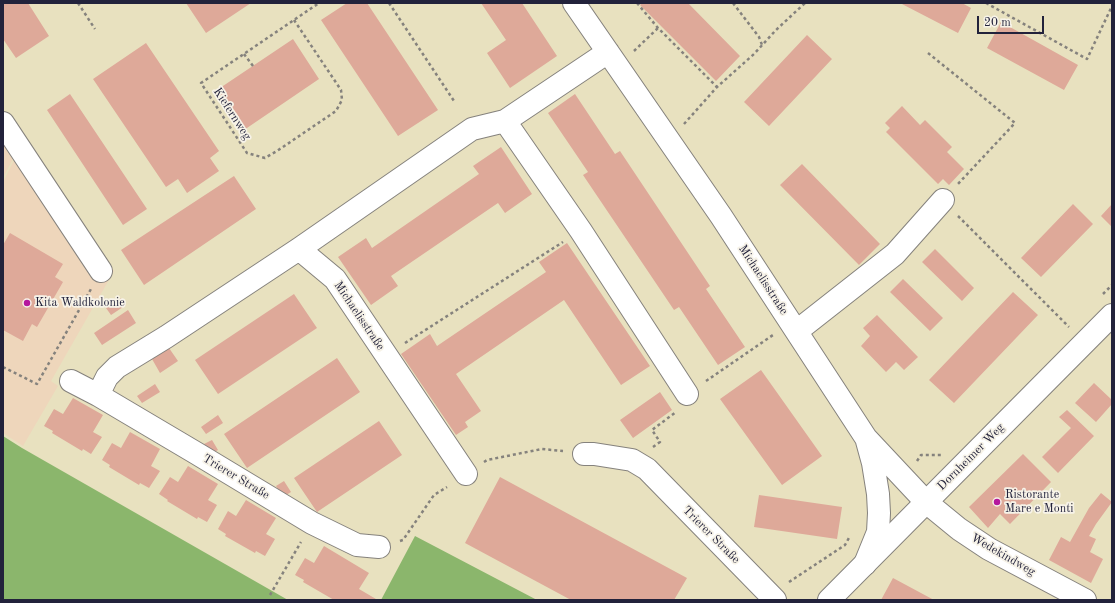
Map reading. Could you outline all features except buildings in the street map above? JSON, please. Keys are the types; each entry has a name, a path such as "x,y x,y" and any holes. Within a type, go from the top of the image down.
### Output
{"street":[{"name":"Michaelisstraße","path":"574,3 721,216 866,438 926,502"},
{"path":"98,395 107,377 117,367 166,337 299,249 472,130 505,121 612,59"},
{"path":"505,121 581,231 687,394"},
{"path":"3,123 101,271"},
{"path":"794,327 895,254 942,200"},
{"name":"Michaelisstraße","path":"299,249 335,279 466,474"},
{"name":"Dornheimer Weg","path":"829,600 1112,315"},
{"name":"Trierer Straße","path":"71,382 98,395 312,523 357,545 379,547"},
{"path":"866,438 873,462 878,494 879,513 878,532 866,564"},
{"name":"Trierer Straße","path":"584,454 594,454 632,460 647,469 774,599"},
{"name":"Wedekindweg","path":"926,502 960,529 989,549 1085,600"}],"path":[{"path":"78,3 95,29"},
{"name":"Kiefernweg","path":"294,20 341,90 342,100 336,111 277,152 265,158 247,153 201,83 319,3"},
{"path":"389,3 454,101"},
{"path":"637,3 658,28 717,87"},
{"path":"733,3 759,37 762,46"},
{"path":"668,140 717,87 754,54 776,30 805,3"},
{"path":"986,3 992,4 1087,59 1112,6"},
{"path":"612,59 658,28"},
{"path":"928,53 1015,123 942,200 1085,343"},
{"path":"244,54 253,66"},
{"path":"386,355 581,231"},
{"path":"3,367 37,384 101,271"},
{"path":"660,442 652,430 682,408 687,394 794,327"},
{"path":"379,547 403,540 434,495 487,460 542,448 584,454"},
{"path":"920,455 944,455"},
{"path":"270,594 312,523"},
{"path":"774,599 791,581 845,544 853,533"}],"shaded area":[{"path":"3,135 16,153 3,178"},
{"path":"25,138 114,271 51,381 58,386 23,446 3,433 3,182"}],"green space":[{"path":"3,436 22,448 288,600 3,600"},
{"path":"415,536 537,600 381,600"}],"place":[{"name":"Kita Waldkolonie","path":"27,303"},
{"name":"Ristorante Mare e Monti","path":"997,502"}]}
